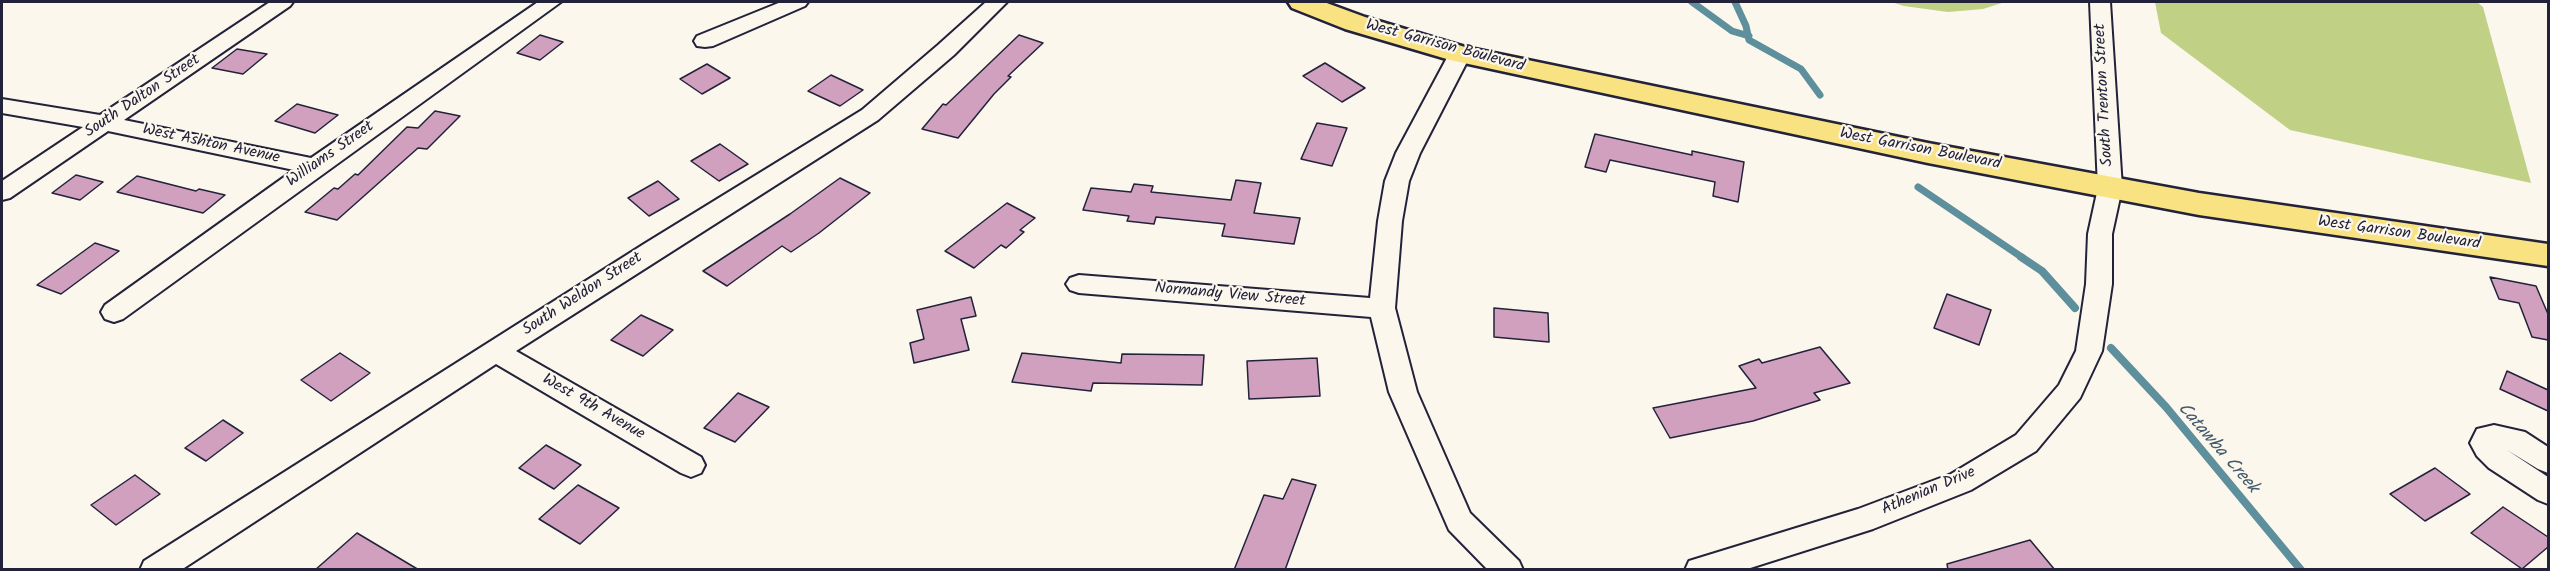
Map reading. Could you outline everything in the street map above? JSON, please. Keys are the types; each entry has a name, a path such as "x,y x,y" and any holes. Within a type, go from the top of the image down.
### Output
{"main road":[{"name":"West Garrison Boulevard","path":"1301,2 1355,23 1460,54 1916,150 2110,188 2292,219 2548,255"}],"street":[{"name":"South Dalton Street","path":"2,192 283,2"},
{"name":"Williams Street","path":"114,312 315,167 551,2"},
{"path":"705,41 798,2"},
{"name":"South Weldon Street","path":"155,570 495,351 870,115 938,57 997,2"},
{"name":"South Trenton Street","path":"2100,2 2110,188"},
{"path":"1460,54 1408,153 1397,181 1390,220 1382,308 1403,392 1459,521 1508,570"},
{"name":"West Ashton Avenue","path":"3,108 105,123 315,167"},
{"name":"Athenian Drive","path":"1700,570 1863,520 1961,482 2026,443 2070,391 2089,351 2099,284 2100,234 2110,188"},
{"name":"Normandy View Street","path":"1079,284 1382,308"},
{"name":"West 9th Avenue","path":"495,351 692,465"},
{"path":"2548,461 2508,439 2487,437 2484,443 2499,460 2548,492"}],"green space":[{"path":"1891,2 2005,2 1983,9 1948,12"},
{"path":"2155,2 2477,2 2483,7 2531,183 2290,130 2161,33"}],"building":[{"path":"540,35 563,42 540,60 517,53"},
{"path":"1019,35 1043,43 1008,76 1011,77 958,138 922,129 943,104 946,105"},
{"path":"237,49 267,54 243,74 212,68"},
{"path":"1325,63 1365,88 1342,102 1303,76"},
{"path":"707,64 730,78 702,94 680,79"},
{"path":"831,75 863,90 840,106 808,91"},
{"path":"297,104 338,115 315,133 275,121"},
{"path":"435,111 460,116 427,149 418,148 337,220 305,212 334,188 338,189 355,174 358,175 407,127 418,128"},
{"path":"1317,123 1347,128 1332,166 1301,159"},
{"path":"1595,134 1692,155 1692,151 1744,162 1738,202 1713,196 1715,182 1610,160 1606,172 1585,167"},
{"path":"720,144 748,164 719,181 691,161"},
{"path":"76,175 103,182 80,200 52,193"},
{"path":"137,176 196,191 199,189 225,195 203,213 117,192"},
{"path":"840,178 870,193 819,233 791,252 782,246 727,286 703,271 790,214"},
{"path":"1236,180 1261,183 1254,213 1300,218 1294,244 1222,236 1225,224 1156,217 1154,224 1127,221 1129,216 1083,210 1091,188 1131,192 1134,184 1153,186 1151,192 1231,200"},
{"path":"658,181 679,199 649,216 628,198"},
{"path":"1007,203 1035,218 1020,230 1024,232 1006,248 1001,245 974,268 945,251"},
{"path":"95,243 119,251 61,294 37,285"},
{"path":"2490,277 2536,286 2548,314 2548,340 2532,337 2519,303 2499,299"},
{"path":"1947,294 1991,310 1979,345 1934,328"},
{"path":"971,297 976,316 961,319 969,350 914,363 910,343 924,339 917,310"},
{"path":"1494,308 1548,313 1549,342 1494,337"},
{"path":"641,315 673,330 643,356 611,340"},
{"path":"1820,347 1850,383 1814,393 1820,400 1753,421 1670,438 1653,408 1756,388 1739,366 1759,359 1762,363"},
{"path":"340,353 370,373 331,401 301,380"},
{"path":"1022,353 1121,363 1122,354 1204,355 1202,385 1093,383 1091,391 1012,382"},
{"path":"1317,358 1320,396 1249,399 1247,361"},
{"path":"2507,371 2548,390 2548,411 2500,389"},
{"path":"738,393 769,407 735,442 704,428"},
{"path":"223,420 243,433 206,461 185,448"},
{"path":"546,445 581,465 554,489 519,468"},
{"path":"2435,468 2470,494 2425,521 2390,494"},
{"path":"135,475 160,494 116,525 91,505"},
{"path":"1292,479 1316,485 1285,570 1234,570 1264,495 1283,499"},
{"path":"578,485 619,508 580,544 539,519"},
{"path":"2503,507 2548,537 2548,547 2522,569 2471,533"},
{"path":"357,533 419,570 315,570"},
{"path":"2030,540 2055,570 1948,570 1947,564"}],"waterway":[{"name":"Catawba Creek","path":"1692,2 1732,31 1748,36"},
{"path":"1735,2 1748,36"},
{"name":"Catawba Creek","path":"1748,36 1749,40 1801,69 1820,95"},
{"name":"Catawba Creek","path":"1918,187 2023,258"},
{"name":"Catawba Creek","path":"2021,257 2042,271 2075,308"},
{"name":"Catawba Creek","path":"2111,348 2166,407 2301,570"}]}
